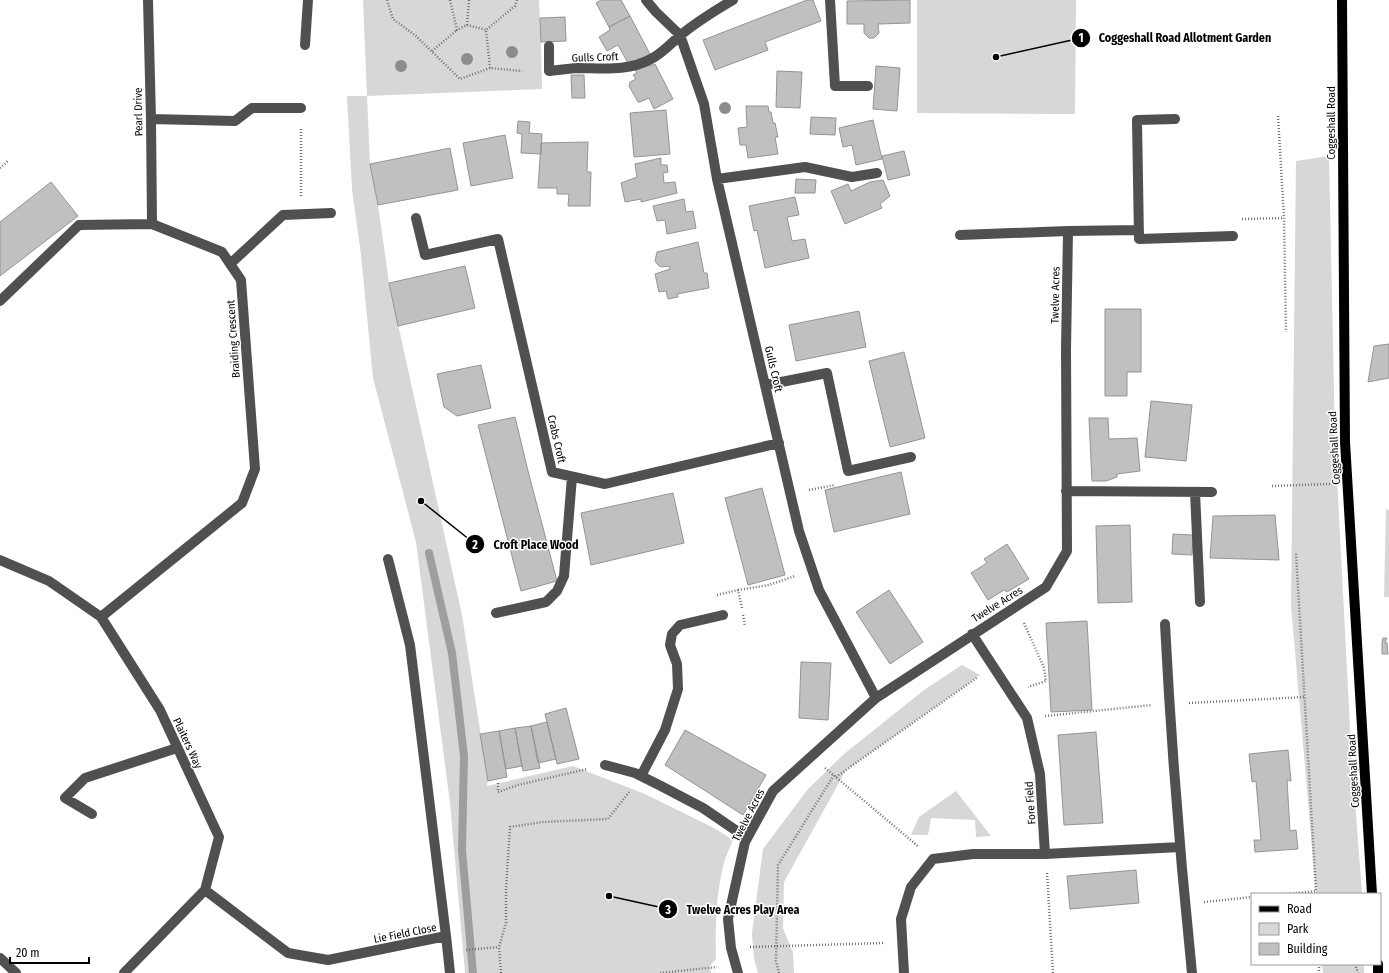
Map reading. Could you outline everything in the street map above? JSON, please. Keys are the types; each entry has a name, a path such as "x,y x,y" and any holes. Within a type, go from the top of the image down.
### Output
{"main road":[{"name":"Coggeshall Road","path":"1342,0 1345,442 1372,893"}],"street":[{"name":"Pearl Drive","path":"148,0 152,224"},
{"path":"305,45 308,0"},
{"name":"Gulls Croft","path":"646,0 680,35 704,104 717,179 799,532 819,590 876,698"},
{"name":"Gulls Croft","path":"549,46 549,71 574,68 614,69 628,67 652,59 674,42 680,35 715,10 734,0"},
{"path":"830,0 835,86 868,86"},
{"path":"151,119 236,121 252,108 301,108"},
{"path":"1174,119 1138,120 1139,239 1233,236"},
{"path":"717,179 805,167 852,177 877,173"},
{"path":"230,264 283,215 330,213"},
{"name":"Crabs Croft","path":"416,218 425,255 498,239 552,472 605,484 779,443"},
{"name":"Braiding Crescent","path":"0,301 79,225 152,224 222,252 241,280 255,469 242,503 101,617"},
{"path":"960,235 1139,230"},
{"name":"Twelve Acres","path":"738,973 731,948 728,919 745,842 773,791 876,698 1046,587 1067,551 1066,350 1068,231"},
{"path":"766,385 827,373 848,471 911,457"},
{"path":"496,613 546,602 557,591 564,576 572,477"},
{"path":"1066,491 1212,492"},
{"path":"1194,492 1200,602"},
{"name":"Lie Field Close","path":"205,890 288,953 328,960 446,936 416,704 410,645 388,559"},
{"name":"Plaiters Way","path":"0,560 49,581 101,617 160,710 219,837 205,890 124,973"},
{"path":"641,776 665,730 678,689 677,664 670,645 672,634 680,625 722,615"},
{"path":"1165,624 1169,704 1180,847 1192,973"},
{"name":"Fore Field","path":"972,634 1027,718 1040,774 1046,854"},
{"path":"92,814 65,798 85,778 177,748"},
{"path":"605,765 641,776 703,808 747,838"},
{"path":"904,973 901,919 911,886 933,859 972,854 1046,854 1180,847"},
{"path":"446,936 450,973"},
{"path":"0,958 16,973"}],"path":[{"path":"387,0 393,19 416,36 460,79 490,68 522,71"},
{"path":"450,0 457,30"},
{"path":"467,24 469,0"},
{"path":"486,30 515,6 517,0"},
{"path":"432,51 457,30 467,24 486,30"},
{"path":"486,30 490,68"},
{"path":"300,214 301,108"},
{"path":"1278,116 1284,218 1286,332"},
{"path":"0,168 9,160"},
{"path":"1233,236 1233,220 1284,218"},
{"path":"791,494 851,481 848,471"},
{"path":"1272,486 1348,484"},
{"path":"1296,553 1316,893"},
{"path":"738,590 769,585 813,571"},
{"path":"1012,696 1016,692 1046,681 1044,668 1017,605"},
{"path":"780,973 776,961 778,865 835,776 993,666"},
{"path":"1027,718 1169,704 1304,697"},
{"path":"812,756 933,859"},
{"path":"498,783 498,792 518,785 605,765"},
{"path":"501,973 499,947 506,923 506,889 510,827 543,822 608,819 641,776"},
{"path":"1046,854 1053,973"},
{"path":"1185,904 1251,898"},
{"path":"731,948 902,943"},
{"path":"448,951 499,947"},
{"path":"660,973 711,968"}],"green space":[{"path":"363,0 539,0 542,89 367,96"},
{"path":"917,0 1076,0 1075,114 917,113"},
{"path":"347,96 367,96 370,164 378,205 389,283 462,615 488,781 487,786 573,766 645,794 714,828 733,840 725,860 719,887 716,923 716,959 710,966 711,973 465,973 450,803 416,542 373,378 361,255 352,189"},
{"path":"1329,156 1335,439 1351,747 1362,893 1316,893 1291,605 1296,161"},
{"path":"1386,509 1389,510 1389,597 1384,597"},
{"path":"962,665 980,675 846,770 784,882 783,928 793,953 794,973 758,973 754,959 752,933 763,849 808,789 844,754 924,690"},
{"path":"956,791 991,836 976,837 975,820 931,818 928,835 911,835 919,817"},
{"path":"1322,965 1364,965 1364,973 1323,973"}],"building":[{"path":"601,0 621,0 630,16 609,27 596,3"},
{"path":"807,0 813,0 821,21 765,42 768,50 715,70 703,40"},
{"path":"910,0 910,23 878,24 879,33 874,38 869,38 864,33 864,24 847,24 847,1"},
{"path":"630,16 650,54 629,65 618,45 607,51 599,37 610,30 609,27"},
{"path":"565,17 566,41 541,42 540,18"},
{"path":"645,57 650,66 655,64 673,99 654,109 649,98 638,102 629,86 630,82 636,79 633,75 637,73 632,64"},
{"path":"876,66 900,68 897,111 873,109"},
{"path":"777,71 802,72 800,108 776,107"},
{"path":"571,75 584,75 585,98 572,98"},
{"path":"746,106 768,106 773,123 775,123 778,137 775,137 778,154 748,158 746,145 740,145 738,128 747,127"},
{"path":"666,110 670,154 634,157 630,113"},
{"path":"811,117 836,118 835,135 810,134"},
{"path":"873,120 882,159 856,165 852,145 843,147 839,128"},
{"path":"518,121 530,122 529,133 542,134 541,154 521,153 522,134 517,133"},
{"path":"505,135 513,178 471,186 463,143"},
{"path":"588,142 587,172 591,172 590,206 568,206 569,194 557,194 557,188 538,188 541,143"},
{"path":"450,148 458,190 378,205 370,164"},
{"path":"904,151 910,175 888,180 882,156"},
{"path":"661,158 661,165 667,165 668,172 663,173 664,183 675,182 677,193 641,202 641,199 625,202 621,183 637,177 635,164"},
{"path":"796,179 816,180 815,193 795,193"},
{"path":"883,180 890,196 880,204 882,208 845,224 831,191 848,184 851,191 870,182"},
{"path":"51,182 78,216 0,276 0,222"},
{"path":"795,197 799,215 787,217 792,241 805,239 809,258 765,268 757,230 754,231 749,206"},
{"path":"684,199 686,212 693,211 696,228 667,234 665,220 657,221 653,206"},
{"path":"698,242 704,273 707,273 709,288 677,294 678,297 668,299 666,291 659,292 655,274 670,269 669,266 661,267 658,265 655,261 657,252"},
{"path":"465,266 475,308 398,326 389,283"},
{"path":"1105,309 1141,309 1141,372 1127,372 1127,396 1105,396"},
{"path":"859,311 866,347 796,361 789,325"},
{"path":"1389,344 1389,378 1368,382 1374,346"},
{"path":"904,352 925,438 890,447 869,361"},
{"path":"481,365 491,408 457,416 444,407 437,374"},
{"path":"1151,401 1192,405 1186,461 1145,457"},
{"path":"515,417 557,581 521,591 478,425"},
{"path":"1089,418 1108,418 1109,439 1137,438 1140,471 1117,474 1117,477 1106,481 1092,481"},
{"path":"901,472 910,514 834,532 825,490"},
{"path":"762,488 785,575 748,585 725,498"},
{"path":"673,493 684,543 591,565 581,513"},
{"path":"1275,515 1279,560 1210,558 1213,516"},
{"path":"1130,525 1132,602 1098,603 1096,526"},
{"path":"1173,534 1193,535 1192,555 1172,554"},
{"path":"1007,544 1029,579 1007,592 1004,590 988,600 971,573 987,563 984,559"},
{"path":"889,590 923,642 890,664 856,612"},
{"path":"1087,621 1092,710 1051,712 1046,623"},
{"path":"1383,638 1387,638 1385,643 1387,643 1388,654 1382,654"},
{"path":"801,662 831,663 828,720 799,718"},
{"path":"566,708 579,759 557,764 545,714"},
{"path":"547,722 556,759 538,763 531,726"},
{"path":"531,726 540,768 523,771 515,728"},
{"path":"515,728 522,766 506,769 499,731"},
{"path":"685,730 766,775 743,815 665,765"},
{"path":"499,731 507,777 488,781 480,734"},
{"path":"1096,732 1103,823 1064,825 1058,735"},
{"path":"1288,750 1291,781 1287,780 1290,831 1296,830 1298,849 1255,852 1254,840 1261,840 1256,781 1252,782 1249,754"},
{"path":"1136,870 1139,903 1070,909 1067,876"}],"waterway":[{"path":"429,553 452,653 464,756 462,850 473,973"}],"place":[{"name":"Coggeshall Road Allotment Garden","path":"996,57"},
{"name":"Croft Place Wood","path":"421,501"},
{"name":"Twelve Acres Play Area","path":"609,896"}]}
